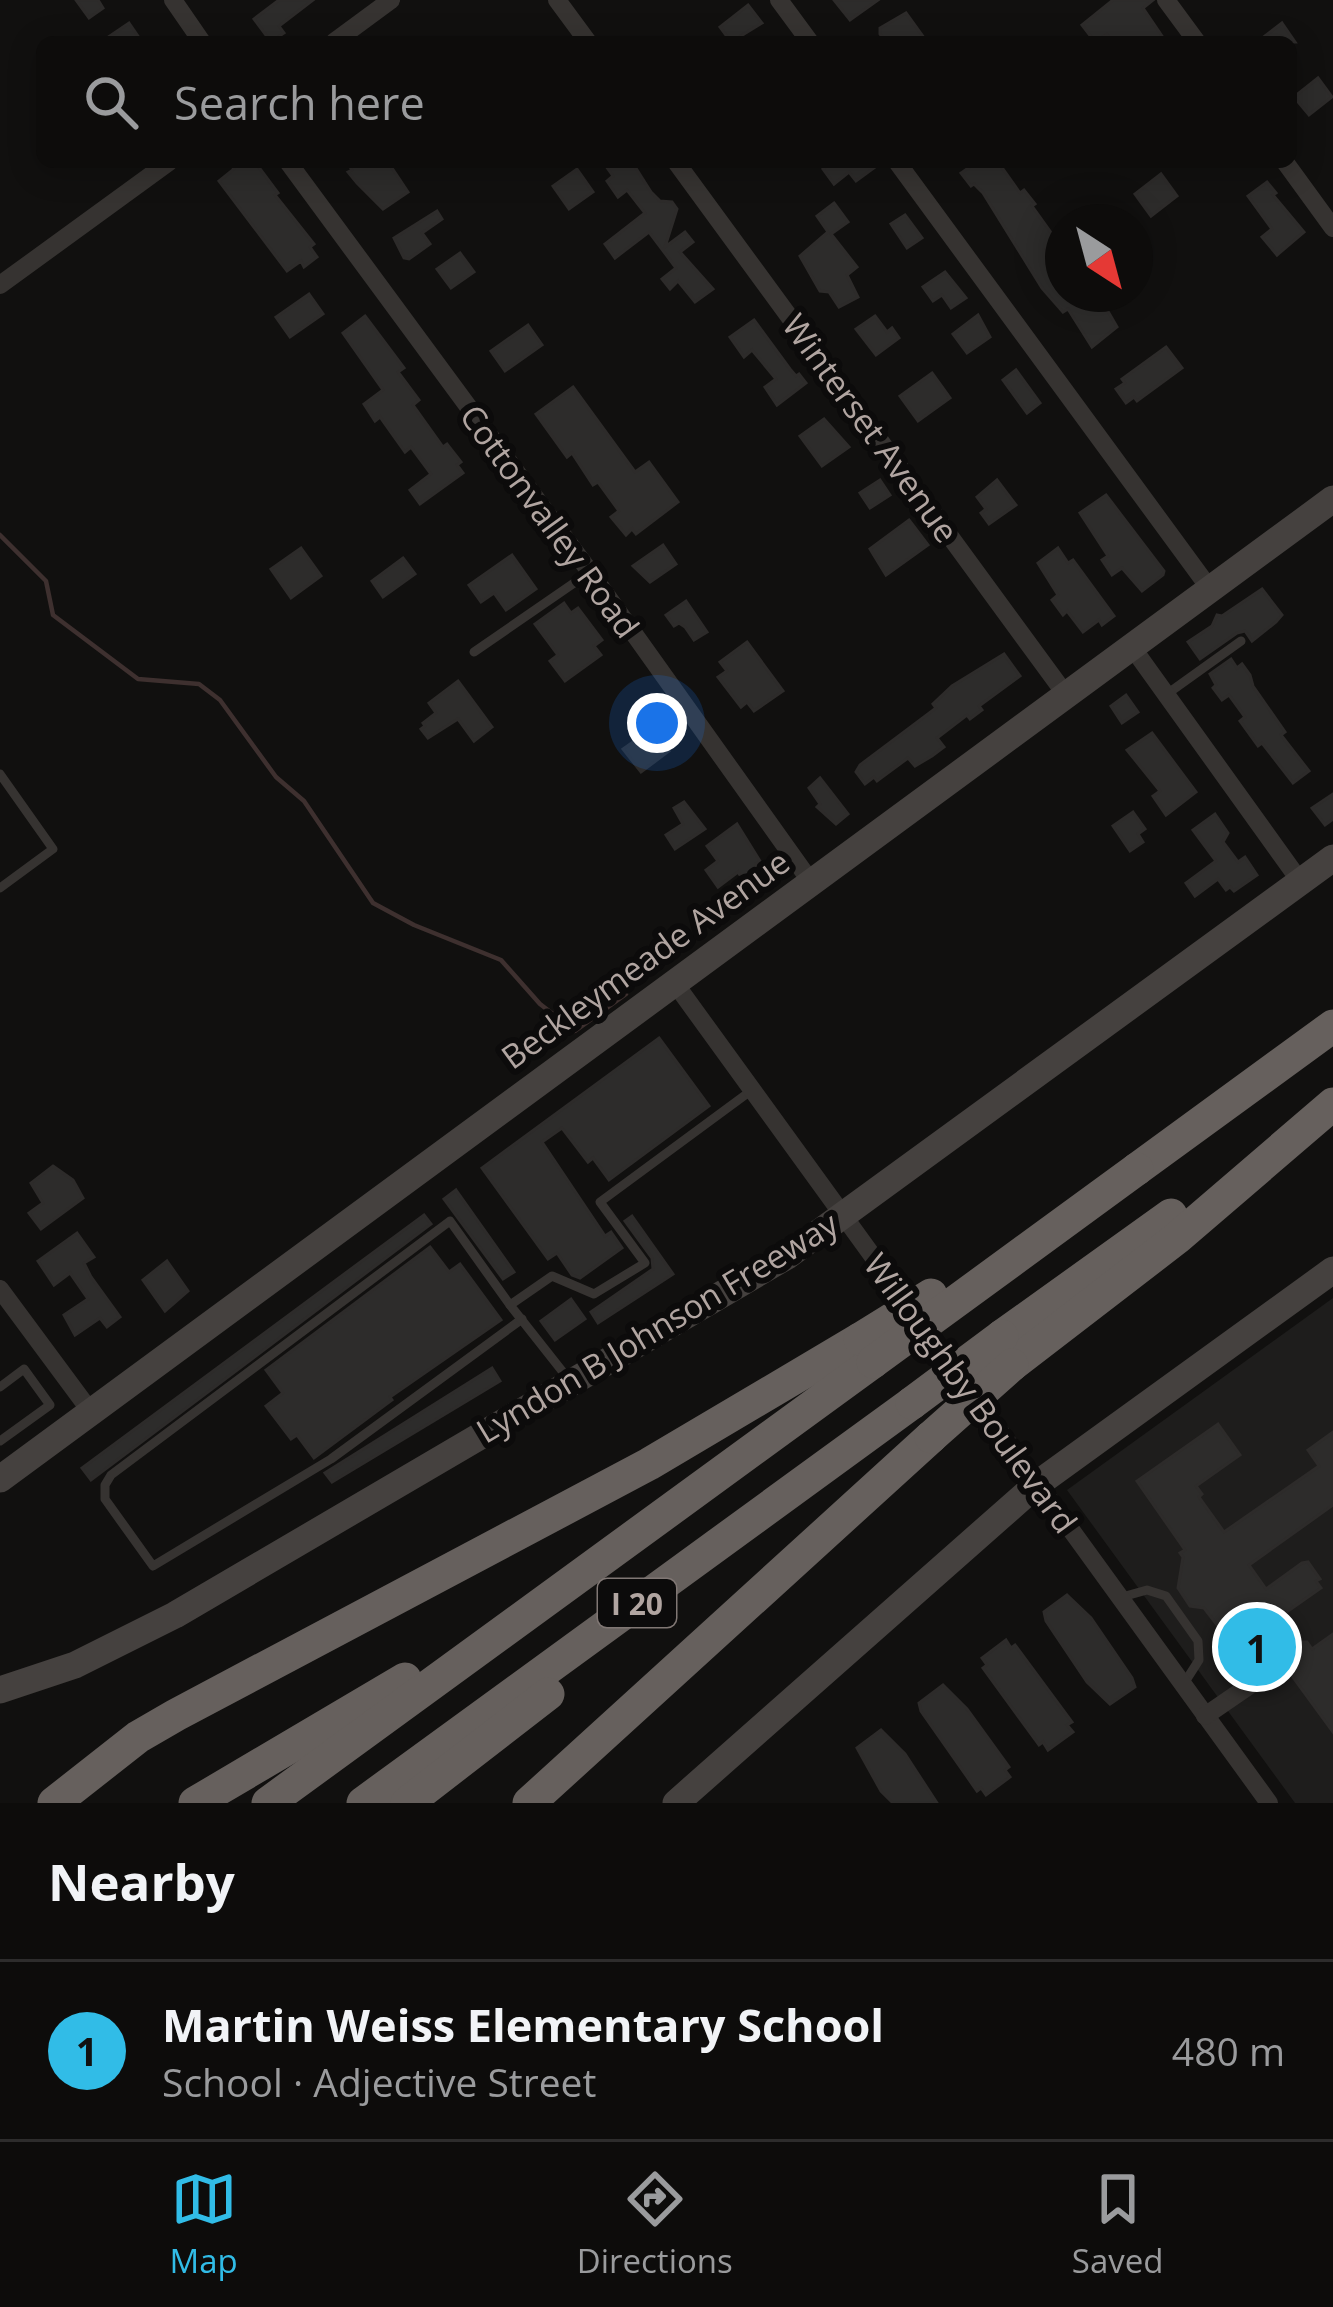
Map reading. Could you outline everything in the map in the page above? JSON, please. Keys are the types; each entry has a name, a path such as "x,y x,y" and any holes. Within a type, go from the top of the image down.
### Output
{"highway":[{"path":"54,1803 138,1737 867,1351 1137,1169 1333,1026"},
{"name":"I 20","path":"363,1803 912,1402 1007,1351 1333,1101"},
{"name":"I 20","path":"268,1803 575,1578 867,1351"},
{"path":"529,1803 931,1437 1007,1351"},
{"path":"406,1803 516,1720 844,1452"},
{"path":"195,1803 575,1578"}],"main road":[{"name":"Beckleymeade Avenue","path":"0,1479 1333,499"},
{"name":"Lyndon B Johnson Freeway","path":"0,1690 75,1665 175,1615 787,1256 1333,858"},
{"path":"676,1803 1036,1485 1333,1270"}],"street":[{"path":"173,0 198,36"},
{"path":"342,36 391,0"},
{"path":"557,0 584,36"},
{"path":"779,0 806,36"},
{"path":"1166,0 1193,36"},
{"path":"0,285 161,168"},
{"name":"Cottonvalley Road","path":"292,168 811,882"},
{"name":"Winterset Avenue","path":"680,168 1066,695"},
{"path":"902,168 1210,589"},
{"path":"1289,168 1333,228"},
{"path":"1132,646 1300,881"},
{"name":"Willoughby Boulevard","path":"674,982 1269,1803"},
{"path":"0,1289 92,1412"},
{"path":"1205,1715 1253,1683"}],"lane":[{"path":"474,652 590,572"},
{"path":"1166,694 1241,641"},
{"path":"0,774 53,849 0,888"},
{"path":"510,1304 552,1276 594,1294 645,1263 600,1202 752,1090"},
{"path":"521,1319 331,1459 153,1566 105,1499 111,1474 450,1221 571,1382"},
{"path":"0,1388 24,1369 50,1405 0,1441"},
{"path":"40,1392 63,1375"},
{"path":"1119,1598 1147,1590 1166,1596 1200,1648 1199,1660 1183,1685"}],"shaded area":[{"path":"1333,1298 1333,1803 1295,1803 1067,1490"}],"building":[{"path":"76,0 98,0 103,8 89,18"},
{"path":"279,0 313,0 279,26 284,33 280,36 267,36 254,19"},
{"path":"834,0 878,0 850,20"},
{"path":"1113,0 1153,0 1143,8 1162,36 1090,36 1082,25"},
{"path":"748,5 762,23 741,36 727,36 720,27"},
{"path":"906,13 923,36 882,36 880,28"},
{"path":"129,23 138,36 110,36"},
{"path":"1282,23 1291,36 1265,36"},
{"path":"1318,78 1332,97 1309,115 1297,95"},
{"path":"259,168 314,244 310,247 317,257 287,271 219,181 234,169"},
{"path":"392,168 408,192 383,209 348,172"},
{"path":"607,168 636,168 660,201 672,202 677,209 665,247 685,232 693,242 680,252 713,289 695,302 678,281 670,289 662,279 676,268 649,232 615,258 605,244 645,213 627,190 618,197 607,181 613,176"},
{"path":"874,168 856,181 849,172 834,184 823,169"},
{"path":"968,168 1002,168 1020,193 1024,190 1035,204 1045,224 1045,291 983,193 961,173"},
{"path":"577,169 593,192 569,209 553,186"},
{"path":"1161,174 1177,196 1153,214 1153,204 1142,204 1135,194"},
{"path":"1267,182 1304,232 1277,255 1262,237 1272,229 1248,196"},
{"path":"834,203 848,222 831,234 857,267 847,275 858,297 839,307 829,292 820,291 800,256 828,232 817,216"},
{"path":"437,211 442,219 422,233 430,244 404,258 394,238"},
{"path":"905,215 922,238 907,248 891,224"},
{"path":"460,253 474,272 451,288 437,269"},
{"path":"945,272 966,298 951,308 942,295 933,301 923,287"},
{"path":"309,294 323,314 290,337 276,317"},
{"path":"1070,312 1109,313 1117,327 1092,347"},
{"path":"978,315 990,337 967,353 953,334"},
{"path":"365,316 404,368 398,372 419,400 413,405 443,447 447,444 461,462 457,465 463,473 420,504 410,490 431,474 411,447 405,452 380,417 375,421 364,404 383,390 343,333"},
{"path":"875,316 887,332 892,328 899,338 876,355 856,329"},
{"path":"754,320 806,383 777,405 765,387 776,379 752,350 744,357 730,337"},
{"path":"528,325 542,345 505,371 491,351"},
{"path":"1166,347 1182,368 1137,401 1134,397 1126,403 1116,389 1125,383 1122,379"},
{"path":"1016,370 1040,403 1027,413 1003,380"},
{"path":"932,373 950,398 918,421 900,396"},
{"path":"573,387 635,472 649,462 678,502 636,534 632,529 626,535 611,517 619,511 598,482 593,485 572,453 567,457 536,414"},
{"path":"824,419 849,447 822,466 800,436"},
{"path":"880,480 890,495 870,508 860,493"},
{"path":"997,480 1016,505 989,524 977,497"},
{"path":"1106,495 1164,571 1142,591 1122,568 1112,575 1102,560 1108,556 1080,513"},
{"path":"909,520 928,545 886,575 870,549"},
{"path":"663,545 676,564 650,582 633,566"},
{"path":"301,548 321,576 291,598 271,569"},
{"path":"1058,548 1068,563 1073,560 1114,616 1102,625 1099,620 1083,632 1052,600 1058,595 1038,563"},
{"path":"512,555 536,589 506,610 494,593 481,602 469,585"},
{"path":"403,558 415,574 383,597 372,581"},
{"path":"1262,589 1282,615 1276,622 1252,641 1245,631 1237,633 1200,659 1188,642 1212,626 1217,615"},
{"path":"686,601 707,632 694,640 685,627 674,626 666,615"},
{"path":"564,603 571,613 578,608 602,640 594,646 601,655 565,681 550,661 558,655 535,624"},
{"path":"747,642 783,691 754,711 747,702 741,707 718,677 727,671 720,662"},
{"path":"1004,654 1020,676 979,706 982,710 970,719 967,715 937,738 944,747 932,756 915,766 908,758 877,781 874,777 865,784 856,772 860,765 936,708 933,704 952,686"},
{"path":"1231,659 1250,675 1285,732 1281,735 1309,771 1293,783 1262,743 1258,746 1229,695 1222,700 1213,688 1210,674"},
{"path":"458,681 492,727 474,741 458,719 428,738 421,729 436,713 429,703"},
{"path":"1126,695 1138,712 1122,723 1111,706"},
{"path":"647,732 669,751 641,772 623,749"},
{"path":"1152,733 1196,792 1166,815 1153,796 1160,791 1127,750"},
{"path":"820,778 848,814 836,824 817,807 820,804 809,788"},
{"path":"1333,794 1333,819 1325,825 1312,808"},
{"path":"684,802 705,829 675,849 666,835 683,824 674,808"},
{"path":"1133,812 1145,829 1138,834 1143,842 1130,851 1113,826"},
{"path":"1215,814 1228,833 1223,842 1238,862 1245,857 1257,875 1234,891 1226,890 1218,879 1195,896 1186,883 1216,861 1193,830"},
{"path":"737,824 760,861 758,874 745,883 738,872 718,887 706,870 718,861 707,846"},
{"path":"659,1038 709,1106 609,1180 562,1128 542,1142 605,1236 611,1232 622,1248 580,1278 572,1275 557,1253 548,1259 482,1168"},
{"path":"53,1166 73,1180 83,1198 41,1229 29,1213 43,1203 31,1183"},
{"path":"456,1190 514,1272 503,1279 444,1199"},
{"path":"424,1215 431,1224 91,1480 82,1468"},
{"path":"632,1216 673,1274 598,1323 591,1312 653,1269 652,1258 625,1221"},
{"path":"77,1233 94,1257 84,1263 91,1277 120,1317 107,1327 100,1318 75,1335 64,1315 88,1299 70,1273 54,1285 38,1261"},
{"path":"430,1247 449,1272 460,1264 501,1320 390,1397 314,1458 297,1435 291,1439 266,1406 283,1393 266,1370"},
{"path":"167,1261 188,1291 165,1311 143,1280"},
{"path":"571,1299 585,1319 555,1340 541,1321"},
{"path":"492,1368 500,1381 332,1482 325,1473"},
{"path":"1218,1424 1240,1455 1196,1486 1224,1532 1319,1466 1308,1450 1333,1432 1333,1505 1249,1565 1266,1589 1302,1563 1308,1562 1320,1579 1316,1581 1321,1588 1271,1623 1282,1642 1307,1642 1312,1649 1333,1634 1333,1732 1279,1658 1259,1671 1252,1670 1204,1608 1190,1606 1178,1588 1180,1553 1185,1550 1137,1481"},
{"path":"1067,1595 1091,1618 1132,1678 1135,1687 1110,1704 1087,1682 1046,1621 1044,1612"},
{"path":"1006,1640 1011,1648 1015,1645 1072,1722 1067,1725 1073,1732 1048,1750 1043,1742 1039,1745 983,1668 987,1665 982,1658"},
{"path":"943,1685 967,1709 1009,1767 1005,1770 1010,1777 986,1795 981,1788 977,1791 921,1711 919,1703"},
{"path":"881,1730 905,1754 937,1803 893,1803 881,1791 857,1748"}],"waterway":[{"path":"0,535 46,581 53,615 138,679 199,684 220,700 276,777 304,801 373,903 501,960 540,1004 575,1031 626,994"}],"place":[{"name":"Martin Weiss Elementary School","path":"1257,1647"}]}
